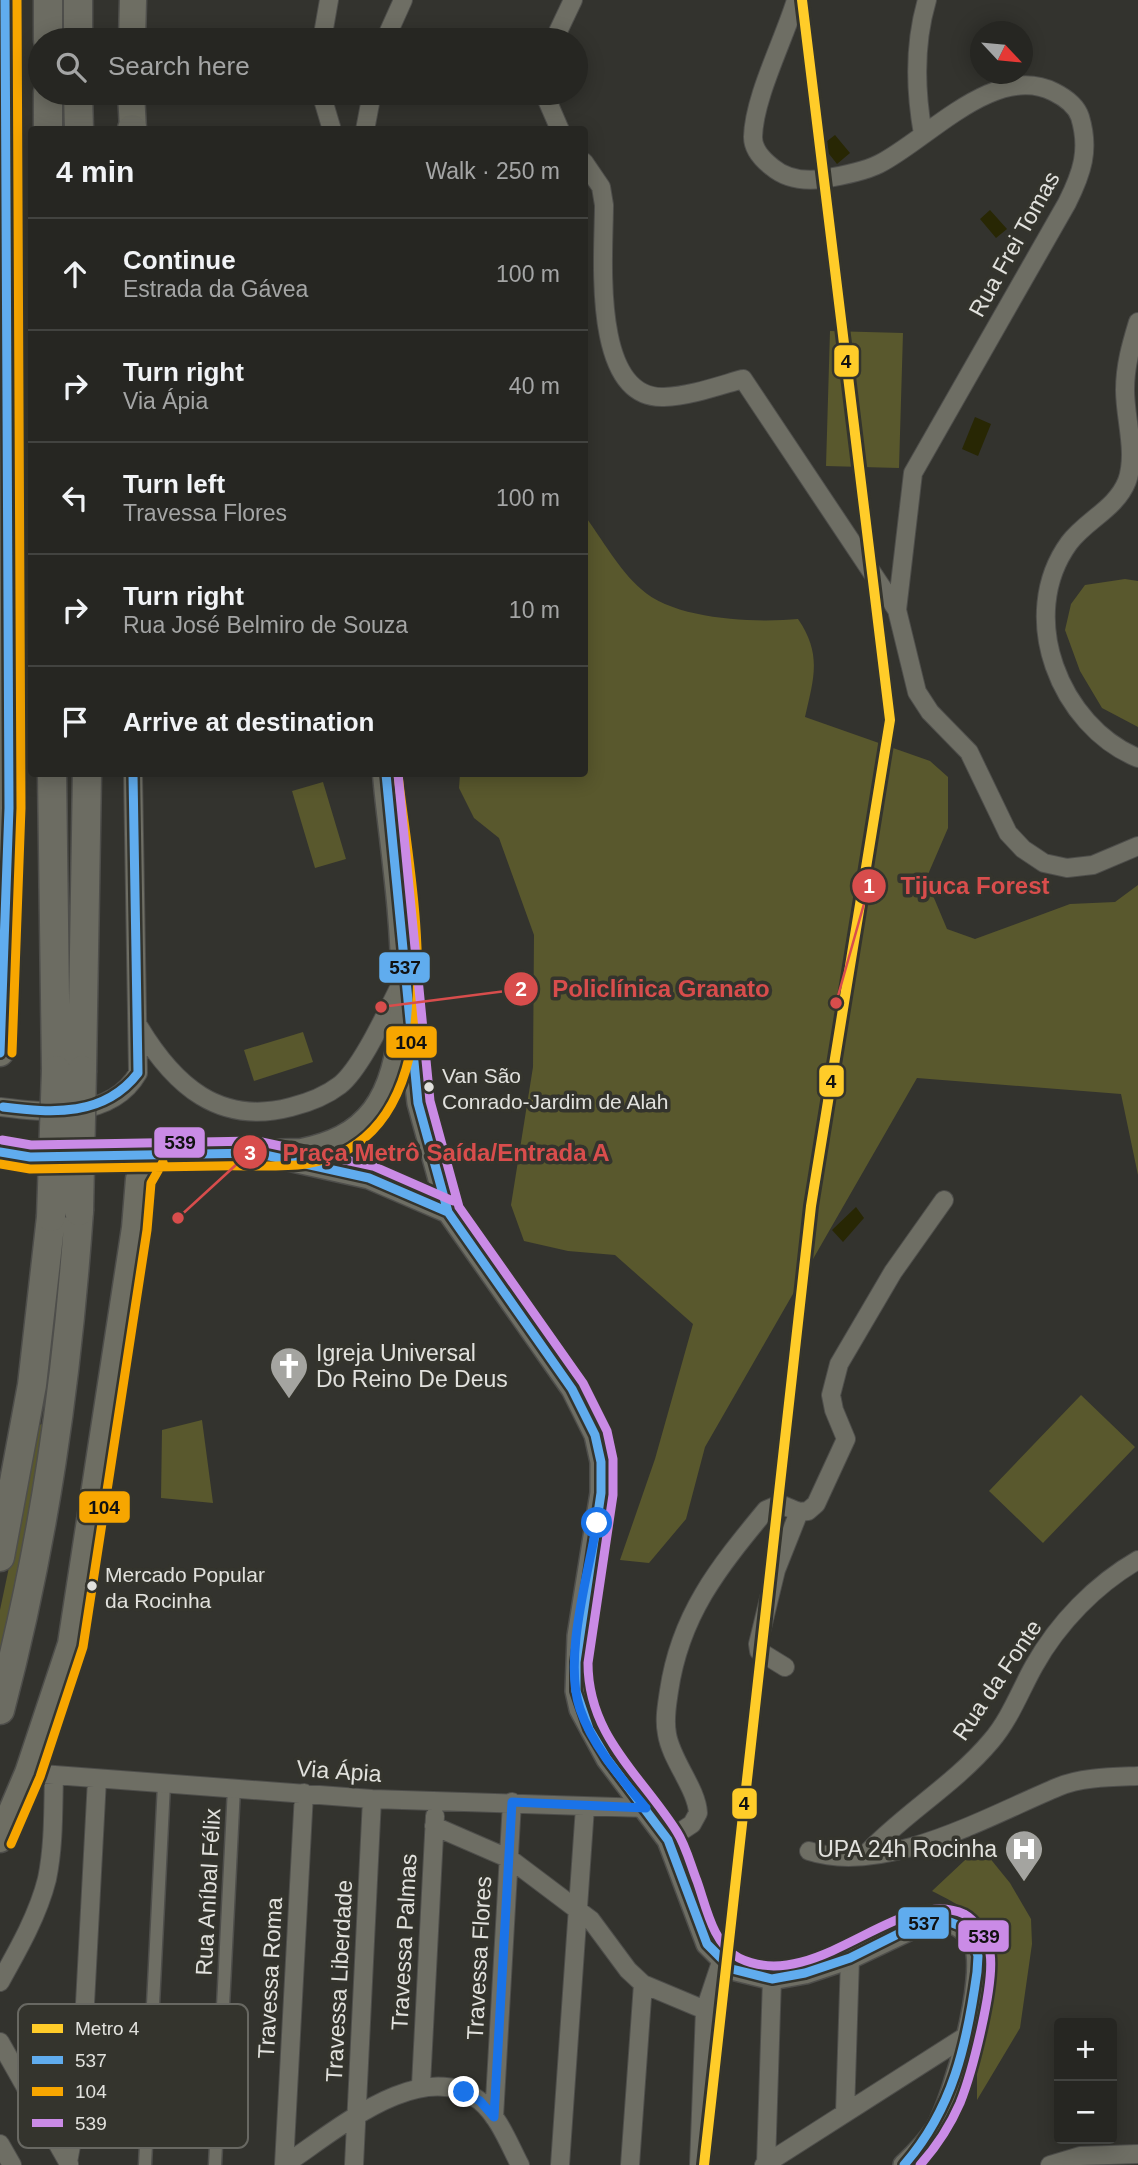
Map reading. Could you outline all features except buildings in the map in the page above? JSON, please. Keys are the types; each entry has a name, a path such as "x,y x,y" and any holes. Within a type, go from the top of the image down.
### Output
{"highway":[{"path":"48,0 48,28"},
{"path":"78,0 78,28"},
{"path":"48,105 48,126"},
{"path":"78,105 79,126"},
{"path":"0,1710 28,1598 65,1389 79,1211 52,777"},
{"path":"0,1557 13,1499 32,1385 69,1070 87,777"}],"main road":[{"path":"0,1053 9,808 5,0"},
{"path":"132,28 133,0"},
{"path":"131,105 132,126"},
{"path":"0,1152 30,1157 153,1156 256,1153 327,1147 347,1137 374,1112 390,1084 400,1048 404,979 386,777"},
{"path":"0,1839 41,1774 58,1688 78,1610 135,1228 139,1178 153,1156"}],"street":[{"path":"324,28 329,0"},
{"path":"391,28 403,0"},
{"path":"560,28 573,0"},
{"name":"Rua Frei Tomas","path":"796,0 756,115 752,140 761,158 779,173 810,180 838,177 878,164 981,98 1019,85 1046,88 1065,97 1079,113 1086,143 1083,170 1067,203 913,473 897,610"},
{"path":"923,134 916,74 918,40 927,0"},
{"path":"325,105 331,126"},
{"path":"366,126 370,105"},
{"path":"550,105 559,126"},
{"path":"588,168 601,187 604,205 608,336 614,361 628,384 642,393 662,397 743,380 897,610 916,692 930,712 970,752 1008,832 1023,849 1044,863 1067,868 1093,864 1138,846"},
{"path":"1138,322 1126,370 1130,461 1126,481 1105,511 1070,542 1056,565 1047,596 1047,628 1051,655 1071,703 1086,723 1106,741 1138,758"},
{"path":"0,1107 73,1110 111,1101 131,1085 138,1073 133,777"},
{"path":"137,1024 167,1070 200,1096 233,1110 271,1112 305,1103 341,1084 364,1052 404,979"},
{"path":"404,979 418,1103 447,1212 572,1389 596,1435 601,1462 601,1493 578,1636 576,1691 580,1709 607,1759 668,1840 697,1924 707,1944 721,1962 748,1975 772,1979 805,1973 850,1958 930,1920 942,1919 960,1926 974,1943 978,1956 966,2036 944,2112 924,2145 904,2165"},
{"path":"256,1153 369,1178 447,1212"},
{"path":"668,1840 692,1824 698,1813 671,1752 665,1724 673,1667 687,1622 707,1584 766,1510 780,1504 799,1511 808,1511 816,1504 846,1438 834,1410 831,1395 839,1364 893,1272 944,1200"},
{"path":"785,1667 767,1658 759,1651 758,1644 782,1550 799,1511"},
{"name":"Rua da Fonte","path":"864,1856 881,1838 958,1775 992,1740 1041,1655 1078,1608 1105,1581 1138,1560"},
{"path":"0,1982 18,1950 46,1881 52,1835 41,1774"},
{"name":"Via Ápia","path":"41,1774 372,1799 646,1808"},
{"path":"809,1851 834,1857 895,1853 959,1830 1060,1786 1138,1776"},
{"path":"85,2004 97,1779"},
{"path":"153,2004 164,1784"},
{"name":"Rua Aníbal Félix","path":"223,2004 234,1788"},
{"name":"Travessa Roma","path":"284,2165 304,1793"},
{"name":"Travessa Liberdade","path":"354,2165 372,1799"},
{"name":"Travessa Palmas","path":"421,2085 436,1802"},
{"name":"Travessa Flores","path":"494,2117 512,1802"},
{"path":"560,2165 580,1910 585,1807"},
{"path":"434,1826 510,1859 580,1910 643,1984 705,2010"},
{"path":"845,2113 850,1958"},
{"path":"699,2165 705,2010 721,1962"},
{"path":"765,2164 772,1979"},
{"path":"630,2165 643,1984"},
{"path":"765,2164 966,2036"},
{"path":"0,2042 18,2074"},
{"path":"284,2165 357,2116 421,2085 447,2085 480,2101 494,2117 520,2165"},
{"path":"0,2144 12,2165"},
{"path":"60,2148 69,2164"},
{"path":"1050,2165 1080,2156 1138,2154"}],"shaded area":[{"path":"835,135 850,153 837,164 822,145"},
{"path":"990,210 1007,229 996,238 980,219"},
{"path":"830,331 903,333 899,468 826,466"},
{"path":"975,417 991,424 978,456 962,449"},
{"path":"588,520 625,573 655,599 694,613 716,617 798,619 806,632 814,666 805,717 930,761 948,777 948,828 926,879 947,929 975,939 1070,904 1115,902 1138,885 1138,1175 1121,1094 917,1078 705,1447 686,1519 649,1563 620,1560 655,1459 693,1324 615,1255 568,1251 524,1241 511,1205 533,1067 534,935 499,838 474,818 459,788 460,777 588,777"},
{"path":"1125,579 1138,581 1138,727 1102,708 1080,671 1065,630 1071,604 1085,585"},
{"path":"323,782 346,859 315,868 292,791"},
{"path":"303,1032 313,1062 254,1081 244,1050"},
{"path":"856,1207 864,1218 843,1242 832,1230"},
{"path":"1081,1395 1135,1447 1043,1543 989,1491"},
{"path":"202,1420 213,1503 161,1498 162,1430"},
{"path":"45,1423 12,1614 0,1658 0,1610 39,1425"},
{"path":"980,1846 1010,1883 1031,1919 1032,1944 1020,2028 977,2100 977,2025 996,1948 988,1929 980,1921 932,1891"}],"metro line":[{"name":"4","path":"704,2165 811,1206 890,720 802,0"}],"transit line":[{"name":"537","path":"0,1053 9,808 5,0"},
{"name":"104","path":"12,1053 21,808 17,0"},
{"name":"537","path":"3,1107 59,1110 94,1105 110,1098 138,1073 133,777"},
{"name":"537","path":"386,777 418,1103 448,1212 572,1389 595,1435 601,1462 601,1493 576,1662 576,1691 589,1729 607,1759 668,1840 707,1944 732,1969 772,1979 805,1973 850,1958 918,1924 942,1919 960,1926 974,1943 978,1956 977,1972 968,2025 955,2074 935,2121 904,2165"},
{"name":"104","path":"0,1164 30,1169 284,1166 306,1164 357,1144 390,1107 409,1058 417,1000 417,939 398,777"},
{"name":"539","path":"398,777 430,1101 459,1207 583,1383 607,1431 613,1459 613,1495 588,1663 590,1689 597,1712 619,1754 663,1811 680,1838 717,1935 730,1952 739,1958 768,1966 798,1963 827,1953 913,1914 939,1909 964,1914 977,1926 989,1948 991,1967 976,2051 956,2111 943,2136 920,2165"},
{"name":"539","path":"2,1140 31,1145 257,1141 373,1166 453,1201"},
{"name":"537","path":"0,1152 30,1157 256,1153 369,1178 448,1212"},
{"name":"104","path":"11,1844 40,1777 83,1647 147,1230 151,1183 163,1162"}],"place":[{"name":"Tijuca Forest","path":"836,1003"},
{"name":"Policlínica Granato","path":"381,1007"},
{"name":"Van São Conrado-Jardim de Alah","path":"429,1087"},
{"name":"Praça Metrô Saída/Entrada A","path":"178,1218"},
{"name":"Igreja Universal Do Reino De Deus","path":"289,1400"},
{"name":"Mercado Popular da Rocinha","path":"92,1586"},
{"name":"UPA 24h Rocinha","path":"1024,1883"}],"route":[{"path":"464,2092 480,2101 494,2117 512,1802 646,1808 607,1759 589,1729 576,1691 578,1636 597,1523"}]}
